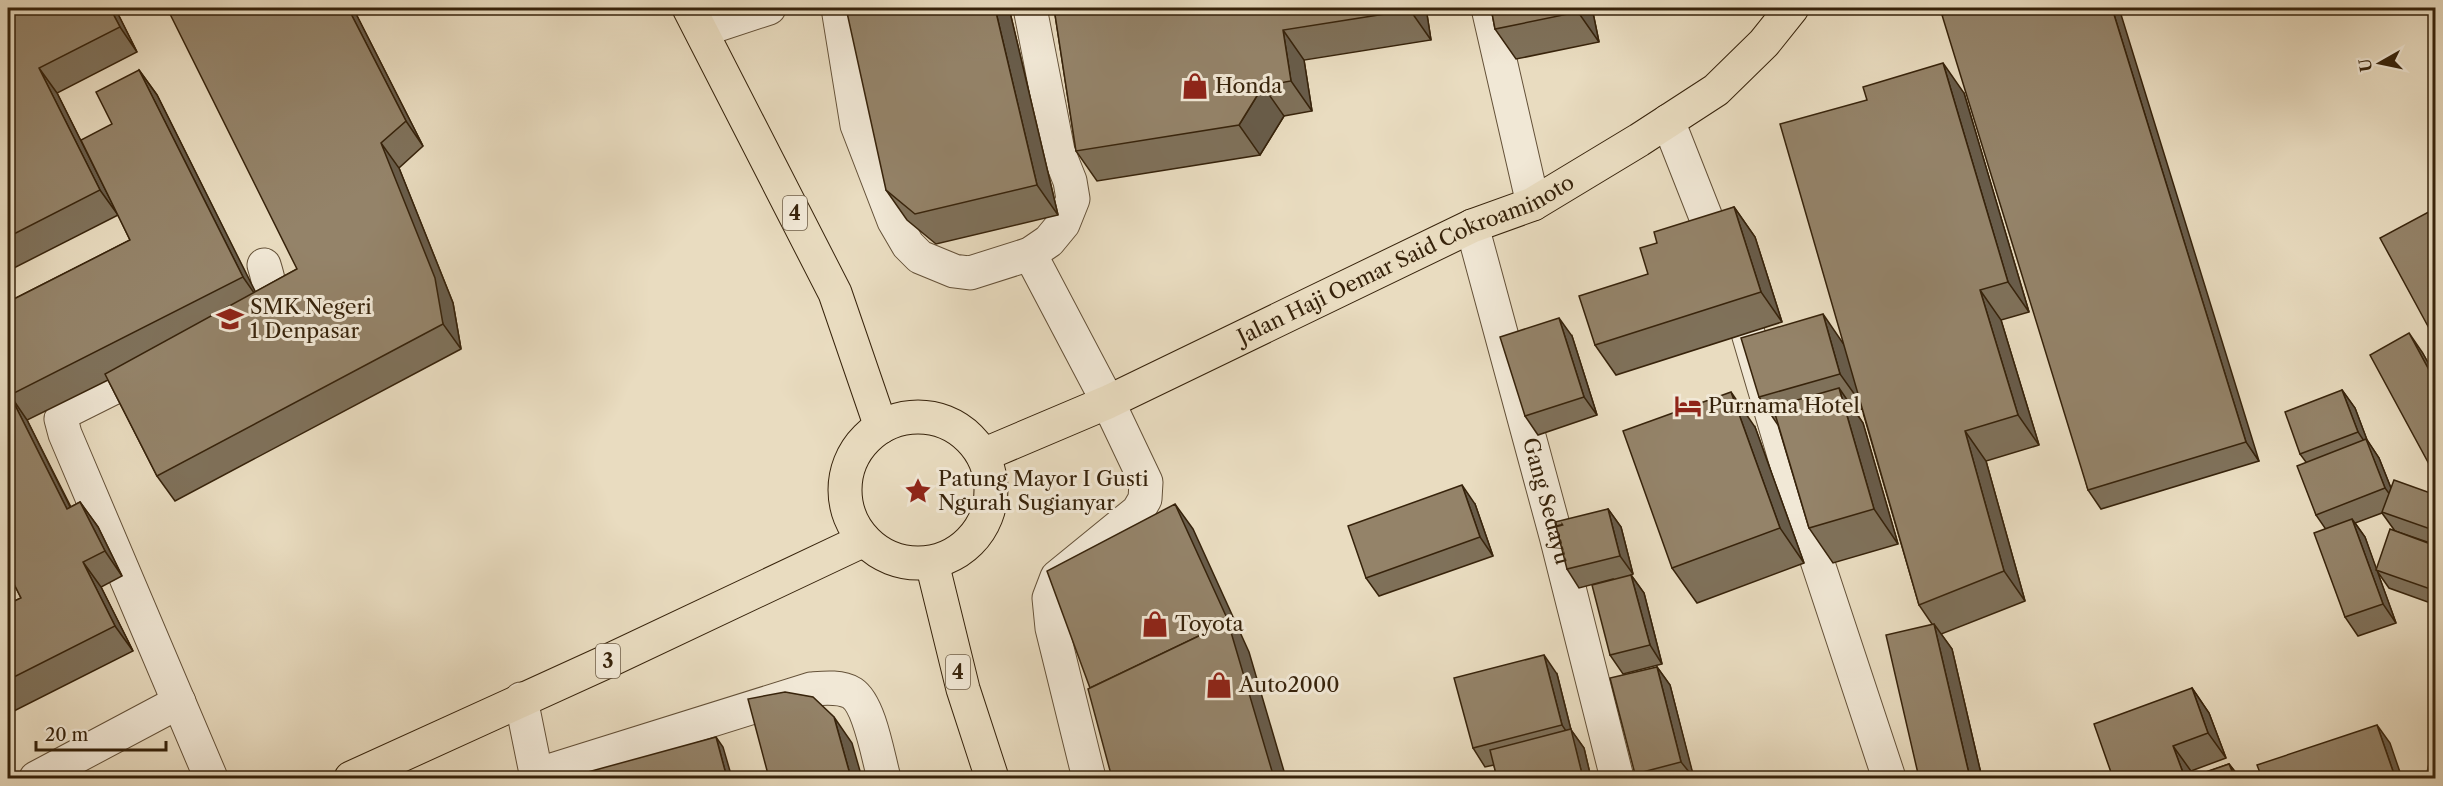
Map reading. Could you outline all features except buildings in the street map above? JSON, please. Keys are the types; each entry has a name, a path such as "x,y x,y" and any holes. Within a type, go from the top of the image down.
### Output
{"highway":[{"name":"Jalan Haji Oemar Said Cokroaminoto","path":"983,455 1108,402 1472,226 1533,204 1716,90 1764,43 1792,8"},
{"name":"4","path":"695,19 835,292 881,427"},
{"path":"925,416 948,423 968,436 983,455 990,476 992,497 986,518 975,537 956,554 932,563 913,564 895,560 877,552 864,540 850,518 844,492 848,466 861,444 881,427 902,418 925,416"},
{"name":"3","path":"351,778 608,661 864,540"},
{"name":"4","path":"932,563 963,688 992,778"}],"street":[{"path":"695,19 769,8"},
{"path":"838,8 857,125 894,221 908,245 920,256 954,271 970,273 1030,254 1049,241 1063,224 1072,199 1070,181 1058,151 1030,8"},
{"path":"1488,8 1533,204"},
{"path":"1668,121 1718,248"},
{"name":"Gang Sedayu","path":"1472,226 1556,536 1617,778"},
{"path":"1030,254 1108,402 1146,482 1145,499 1138,511 1057,577 1048,598 1052,628 1089,778"},
{"path":"221,334 264,309 269,298 269,280 264,265"},
{"path":"1748,333 1799,506 1889,778"},
{"path":"179,356 67,411 61,419 65,434 211,778"},
{"path":"521,699 537,777 811,688 835,688 851,692 863,704 884,778"},
{"path":"36,778 179,702"}],"waterway":[{"path":"2432,778 2436,761"}],"place":[{"name":"Honda","path":"1195,86"},
{"name":"SMK Negeri 1 Denpasar","path":"230,319"},
{"name":"Purnama Hotel","path":"1688,406"},
{"name":"Patung Mayor I Gusti Ngurah Sugianyar","path":"918,491"},
{"name":"Toyota","path":"1155,624"},
{"name":"Auto2000","path":"1219,685"}]}
